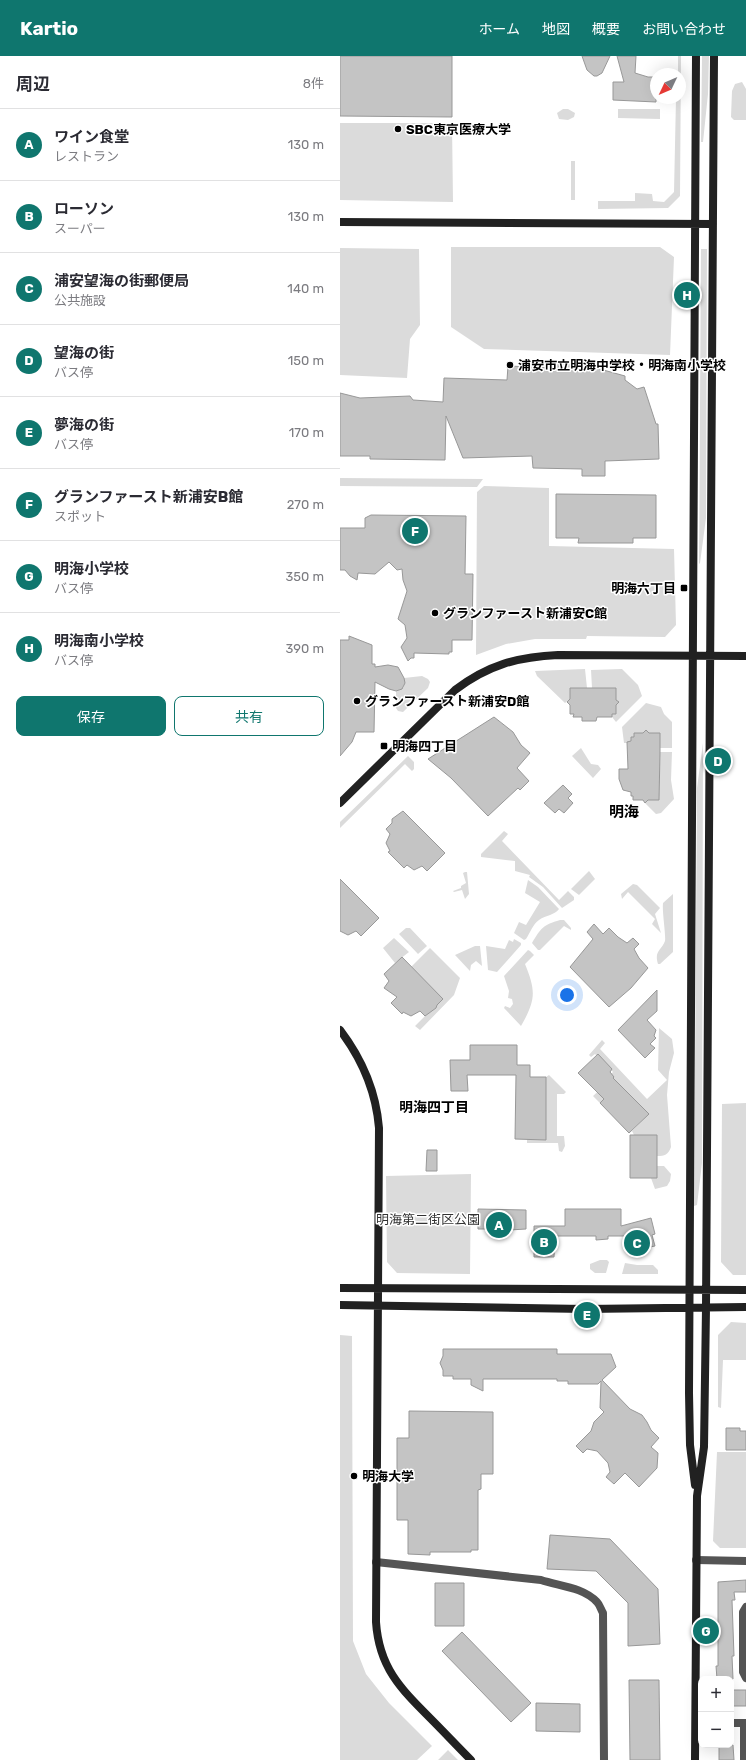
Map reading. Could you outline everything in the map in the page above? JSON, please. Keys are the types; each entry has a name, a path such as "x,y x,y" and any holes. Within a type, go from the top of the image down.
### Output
{"street":[{"path":"696,56 689,1393 690,1445 697,1496"},
{"path":"695,1760 698,1722 696,1560 697,1496 704,1447 706,1308 714,56"},
{"path":"340,222 713,224"},
{"path":"340,803 455,690 468,680 497,665 531,656 558,655 746,656"},
{"path":"340,1030 360,1059 366,1074 378,1118 377,1637 386,1664 402,1690 471,1760"},
{"path":"340,1288 746,1290"},
{"path":"340,1305 585,1310 746,1307"},
{"path":"696,1560 746,1561"},
{"path":"376,1562 541,1580 554,1585 571,1588 585,1594 597,1602 603,1613 604,1760"},
{"path":"746,1607 743,1612 743,1672 746,1678"},
{"path":"734,1722 745,1723 744,1760"}],"green space":[{"path":"678,56 681,56 681,68 678,68"},
{"path":"702,56 709,56 708,94 703,142 701,142"},
{"path":"742,82 746,89 746,120 734,120 731,117 732,91 735,84"},
{"path":"676,104 681,104 680,196 668,208 598,209 598,201 635,201 635,193 652,194 653,201 664,202 674,192"},
{"path":"563,109 568,109 575,113 574,117 568,120 559,119 557,113"},
{"path":"618,109 660,109 660,119 618,118"},
{"path":"340,123 452,123 453,202 340,200"},
{"path":"571,161 575,161 575,200 571,200"},
{"path":"451,247 660,247 674,257 670,355 484,349 451,327"},
{"path":"340,248 419,249 420,325 410,339 407,378 340,375"},
{"path":"701,249 707,249 706,518 699,564"},
{"path":"340,478 483,479 477,487 340,486"},
{"path":"484,486 549,488 549,546 674,549 676,625 665,637 587,636 586,639 535,639 506,644 476,655 477,492"},
{"path":"585,669 587,688 570,688 570,699 565,703 537,676 535,671"},
{"path":"622,669 638,685 642,696 616,722 612,717 612,714 616,714 616,705 619,702 592,688 591,670"},
{"path":"422,676 430,682 428,688 403,712 398,711 396,708 396,691 404,687 404,678"},
{"path":"646,703 661,707 664,714 672,722 672,748 660,748 643,733 634,733 634,737 631,737 631,743 624,743 622,727"},
{"path":"703,743 702,1163 697,1205 694,1206 697,788"},
{"path":"581,748 591,764 598,765 601,769 593,778 572,756"},
{"path":"660,752 672,752 671,780 674,799 661,813 656,814 645,803 648,800 659,800"},
{"path":"408,756 414,762 414,769 412,771 405,764 340,828 340,822"},
{"path":"504,831 508,834 502,841 559,900 568,891 574,897 574,900 562,908 543,887 529,877 530,875 515,871 515,861 481,857 481,854"},
{"path":"589,871 595,879 579,895 571,889"},
{"path":"467,872 469,894 465,899 462,890 453,891 461,888 461,886 466,883 463,873"},
{"path":"528,880 538,887 559,909 555,913 542,918 537,922 524,940 514,933 519,922 526,925 540,902 525,893"},
{"path":"633,884 637,885 660,908 655,914 661,933 652,924 655,919 628,892 622,899 621,894"},
{"path":"673,894 673,952 660,964 658,964 657,954 665,941 663,903"},
{"path":"560,920 564,920 571,930 564,926 540,950 538,950 532,943 538,934 546,926"},
{"path":"406,928 410,928 427,946 418,954 399,934"},
{"path":"394,938 409,952 395,963 383,948"},
{"path":"514,939 521,943 521,945 497,972 488,970 486,946 505,949 509,940 513,942"},
{"path":"475,946 480,946 482,966 476,961 471,965 470,971 455,955"},
{"path":"430,948 460,978 454,995 420,1030 415,1026 431,1010 436,1008 437,1005 411,967"},
{"path":"528,950 534,955 525,964 531,981 533,995 530,1009 521,1026 504,1008 505,1006 510,1008 513,1004 512,999 508,998 509,991 504,976"},
{"path":"659,1028 672,1039 674,1053 669,1072 667,1095 671,1147 669,1152 662,1156 657,1156 657,1135 634,1135 632,1131 649,1114 618,1084 600,1103 593,1096 605,1085 602,1082 613,1072 595,1054 591,1057 589,1055 602,1040 605,1043 600,1049 647,1099 667,1080 658,1070"},
{"path":"549,1075 566,1092 564,1094 557,1094 557,1136 564,1136 565,1146 562,1152 559,1151 558,1143 527,1143 527,1139 546,1139 546,1077"},
{"path":"746,1103 746,1275 733,1275 721,1262 722,1104"},
{"path":"657,1166 664,1166 671,1174 670,1181 667,1186 655,1189 651,1178"},
{"name":"明海第二街区公園","path":"471,1174 470,1274 397,1273 387,1262 386,1176"},
{"path":"600,1260 607,1260 609,1262 606,1273 595,1273 590,1269 590,1264"},
{"path":"625,1263 653,1265 658,1270 658,1274 622,1274"},
{"path":"731,1322 746,1323 746,1360 723,1360 721,1408 718,1407 718,1335"},
{"path":"340,1335 352,1336 353,1641 366,1674 389,1703 432,1746 417,1760 340,1760"},
{"path":"717,1452 746,1452 746,1548 720,1548 713,1541"},
{"path":"448,1750 458,1760 438,1760"}],"building":[{"path":"340,56 452,56 452,117 340,116"},
{"path":"582,56 610,56 602,73 594,76 587,70"},
{"path":"617,56 636,56 635,73 650,77 650,102 613,100 613,82 624,82"},
{"path":"589,360 589,366 625,376 625,380 637,389 644,387 656,424 658,424 659,459 605,461 605,476 582,476 582,469 533,468 532,456 463,458 446,416 445,460 370,459 370,456 340,456 340,393 360,398 410,396 413,400 443,402 444,378 507,380 508,366 558,368 558,361"},
{"path":"556,494 656,495 656,538 633,538 633,543 578,543 579,538 556,538"},
{"path":"371,515 466,516 465,574 473,574 472,640 452,640 452,652 449,652 449,654 414,653 414,658 411,658 408,661 401,647 407,638 405,625 398,619 407,591 403,580 402,569 397,570 389,562 375,574 358,573 357,580 350,576 345,570 340,570 340,528 365,528 365,518"},
{"path":"349,636 372,645 372,664 375,664 375,667 388,665 398,667 405,683 402,689 396,691 375,682 374,732 356,732 352,742 340,756 340,640 349,640"},
{"path":"570,688 616,688 616,700 619,702 616,705 616,714 612,714 612,717 597,717 596,721 582,721 582,717 573,717 574,714 570,714 570,705 567,702 570,699"},
{"path":"494,717 513,732 521,745 530,753 517,768 529,781 520,790 518,788 488,816 451,778 428,759"},
{"path":"646,730 649,733 660,733 660,752 659,800 648,800 645,803 643,800 633,800 631,792 623,790 619,779 619,769 628,769 627,742 631,741 631,737 634,737 634,733 643,733"},
{"path":"563,785 572,794 568,798 573,803 564,813 559,809 555,813 544,803"},
{"path":"403,811 445,853 427,871 422,866 414,870 407,865 404,868 388,852 390,851 386,843 390,834 386,829 392,823 392,819"},
{"path":"340,879 379,918 361,936 356,931 348,935 340,931"},
{"path":"594,924 603,934 609,928 627,943 633,938 639,944 634,949 639,958 648,968 631,988 609,1007 570,967 593,939 587,932"},
{"path":"402,957 443,999 436,1008 425,1016 420,1011 411,1016 403,1012 402,1014 391,1003 397,997 384,988 389,981 384,974"},
{"path":"657,990 657,1011 647,1020 656,1030 654,1036 656,1038 650,1044 655,1048 645,1058 618,1030"},
{"path":"470,1045 517,1045 517,1065 530,1065 530,1077 546,1077 546,1140 515,1139 516,1075 467,1075 468,1091 451,1091 450,1060 470,1060"},
{"path":"598,1054 612,1069 610,1072 614,1077 613,1078 649,1114 629,1133 600,1103 604,1099 578,1073"},
{"path":"630,1135 657,1135 657,1178 630,1178"},
{"path":"427,1150 437,1150 437,1171 426,1171"},
{"path":"478,1209 526,1210 526,1229 493,1231 494,1229 478,1229"},
{"path":"565,1209 621,1209 621,1226 651,1218 655,1234 652,1235 655,1246 635,1250 629,1245 625,1236 608,1236 608,1239 596,1240 596,1236 555,1236 554,1257 534,1257 534,1226 565,1226"},
{"path":"443,1349 557,1349 557,1354 611,1354 616,1367 602,1380 630,1409 642,1415 651,1430 659,1438 651,1447 658,1453 657,1468 639,1487 625,1473 614,1484 606,1477 610,1472 608,1463 597,1451 587,1449 583,1453 576,1446 591,1431 594,1422 604,1412 600,1408 601,1381 598,1384 568,1384 568,1381 557,1381 557,1379 483,1379 483,1391 471,1385 471,1379 453,1379 453,1376 443,1376 443,1370 440,1363 443,1356"},
{"path":"409,1411 493,1412 493,1474 481,1474 481,1489 478,1490 478,1550 471,1550 471,1552 430,1552 430,1555 408,1554 408,1520 397,1520 397,1438 409,1438"},
{"path":"726,1428 740,1428 740,1431 746,1431 746,1450 726,1450"},
{"path":"550,1535 610,1539 658,1589 660,1644 628,1646 628,1603 596,1571 547,1569"},
{"path":"746,1580 746,1592 734,1592 735,1600 732,1600 734,1656 732,1656 733,1676 717,1676 718,1582"},
{"path":"435,1583 464,1583 464,1626 435,1626"},
{"path":"462,1632 531,1703 511,1722 442,1651"},
{"path":"629,1680 659,1680 660,1760 630,1760"},
{"path":"734,1690 746,1690 746,1706 734,1706"},
{"path":"536,1703 580,1704 580,1732 536,1731"},
{"path":"719,1748 733,1748 734,1760 719,1760"}],"place":[{"name":"SBC東京医療大学","path":"398,129"},
{"name":"明海南小学校","path":"687,295"},
{"name":"浦安市立明海中学校・明海南小学校","path":"510,365"},
{"name":"グランファースト新浦安B館","path":"415,531"},
{"name":"明海六丁目","path":"684,588"},
{"name":"グランファースト新浦安C館","path":"435,613"},
{"name":"グランファースト新浦安D館","path":"357,701"},
{"name":"明海四丁目","path":"384,746"},
{"name":"望海の街","path":"718,761"},
{"name":"ワイン食堂","path":"499,1225"},
{"name":"ローソン","path":"544,1242"},
{"name":"浦安望海の街郵便局","path":"637,1243"},
{"name":"夢海の街","path":"587,1315"},
{"name":"明海大学","path":"354,1476"},
{"name":"明海小学校","path":"706,1631"}],"district":[{"name":"明海","path":"624,812"},
{"name":"明海四丁目","path":"434,1107"}]}
